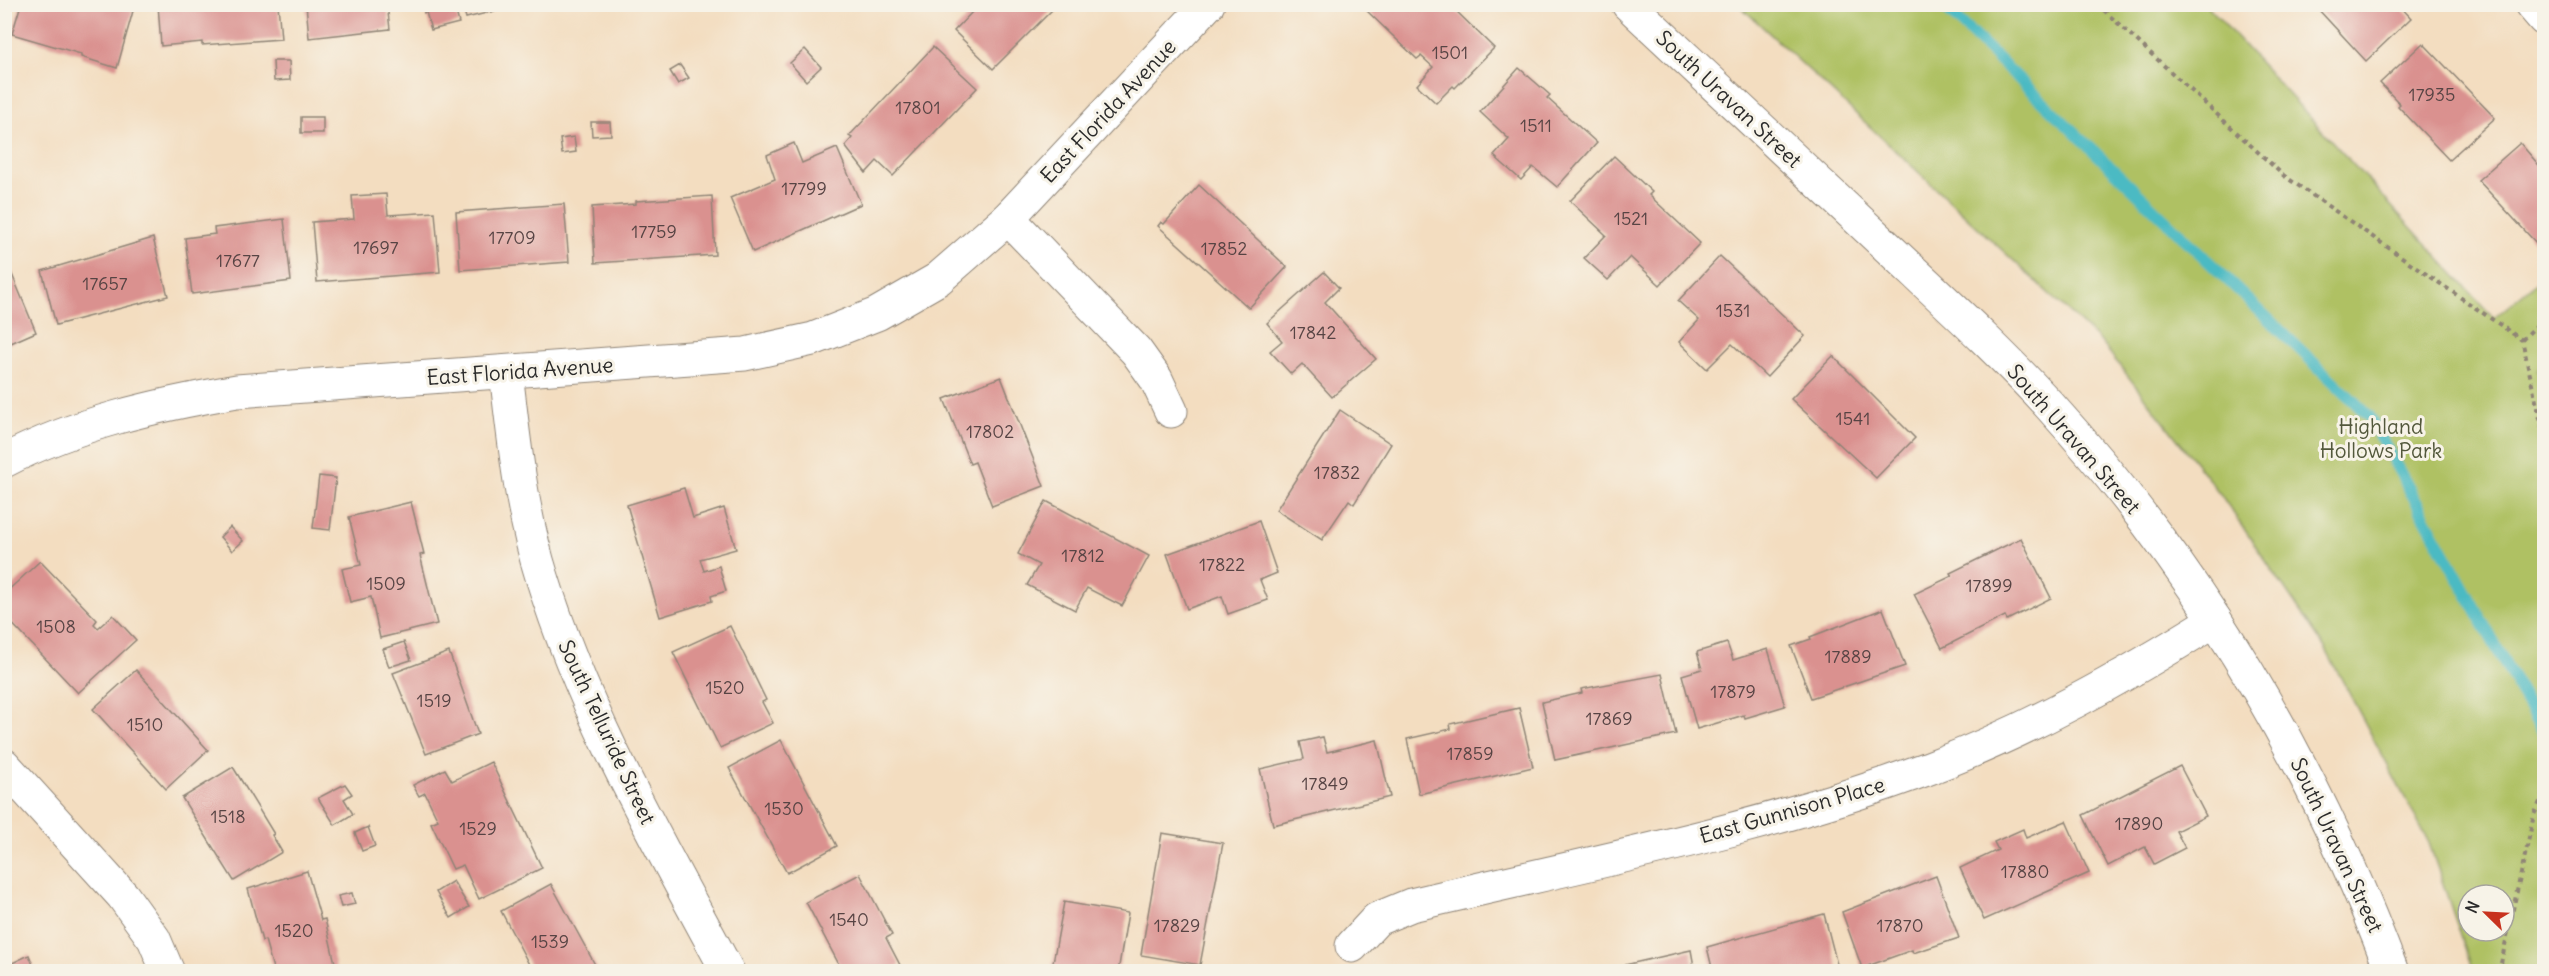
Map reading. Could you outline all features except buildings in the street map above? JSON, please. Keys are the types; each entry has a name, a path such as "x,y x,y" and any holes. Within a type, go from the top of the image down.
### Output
{"street":[{"name":"East Florida Avenue","path":"4,461 90,424 163,404 237,391 745,354 813,339 877,314 938,279 1008,218 1208,4"},
{"name":"South Uravan Street","path":"1628,4 1987,341 2050,406 2109,475 2157,537 2215,620 2298,759 2338,839 2392,972"},
{"path":"2531,4 2544,19"},
{"path":"1008,218 1136,351 1156,379 1171,411"},
{"name":"South Telluride Street","path":"506,372 518,475 541,576 576,674 619,768 728,972"},
{"name":"East Gunnison Place","path":"1352,946 1377,919 1412,905 1778,818 1930,767 2005,736 2076,701 2147,663 2215,620"},
{"path":"4,765 123,896 154,939 168,972"}],"path":[{"path":"2097,4 2283,175 2522,340 2544,436"},
{"path":"2522,340 2544,318"},
{"path":"2499,972 2534,815 2544,793"}],"green space":[{"name":"Highland Hollows Park","path":"1739,5 2207,5 2494,318 2544,276 2544,363 2537,370 2544,376 2544,971 2473,971 2463,943 2516,943 2516,883 2456,883 2456,922 2429,843 2325,648 2221,495 2102,343"}],"waterway":[{"path":"1941,4 2369,416 2544,734"}]}
